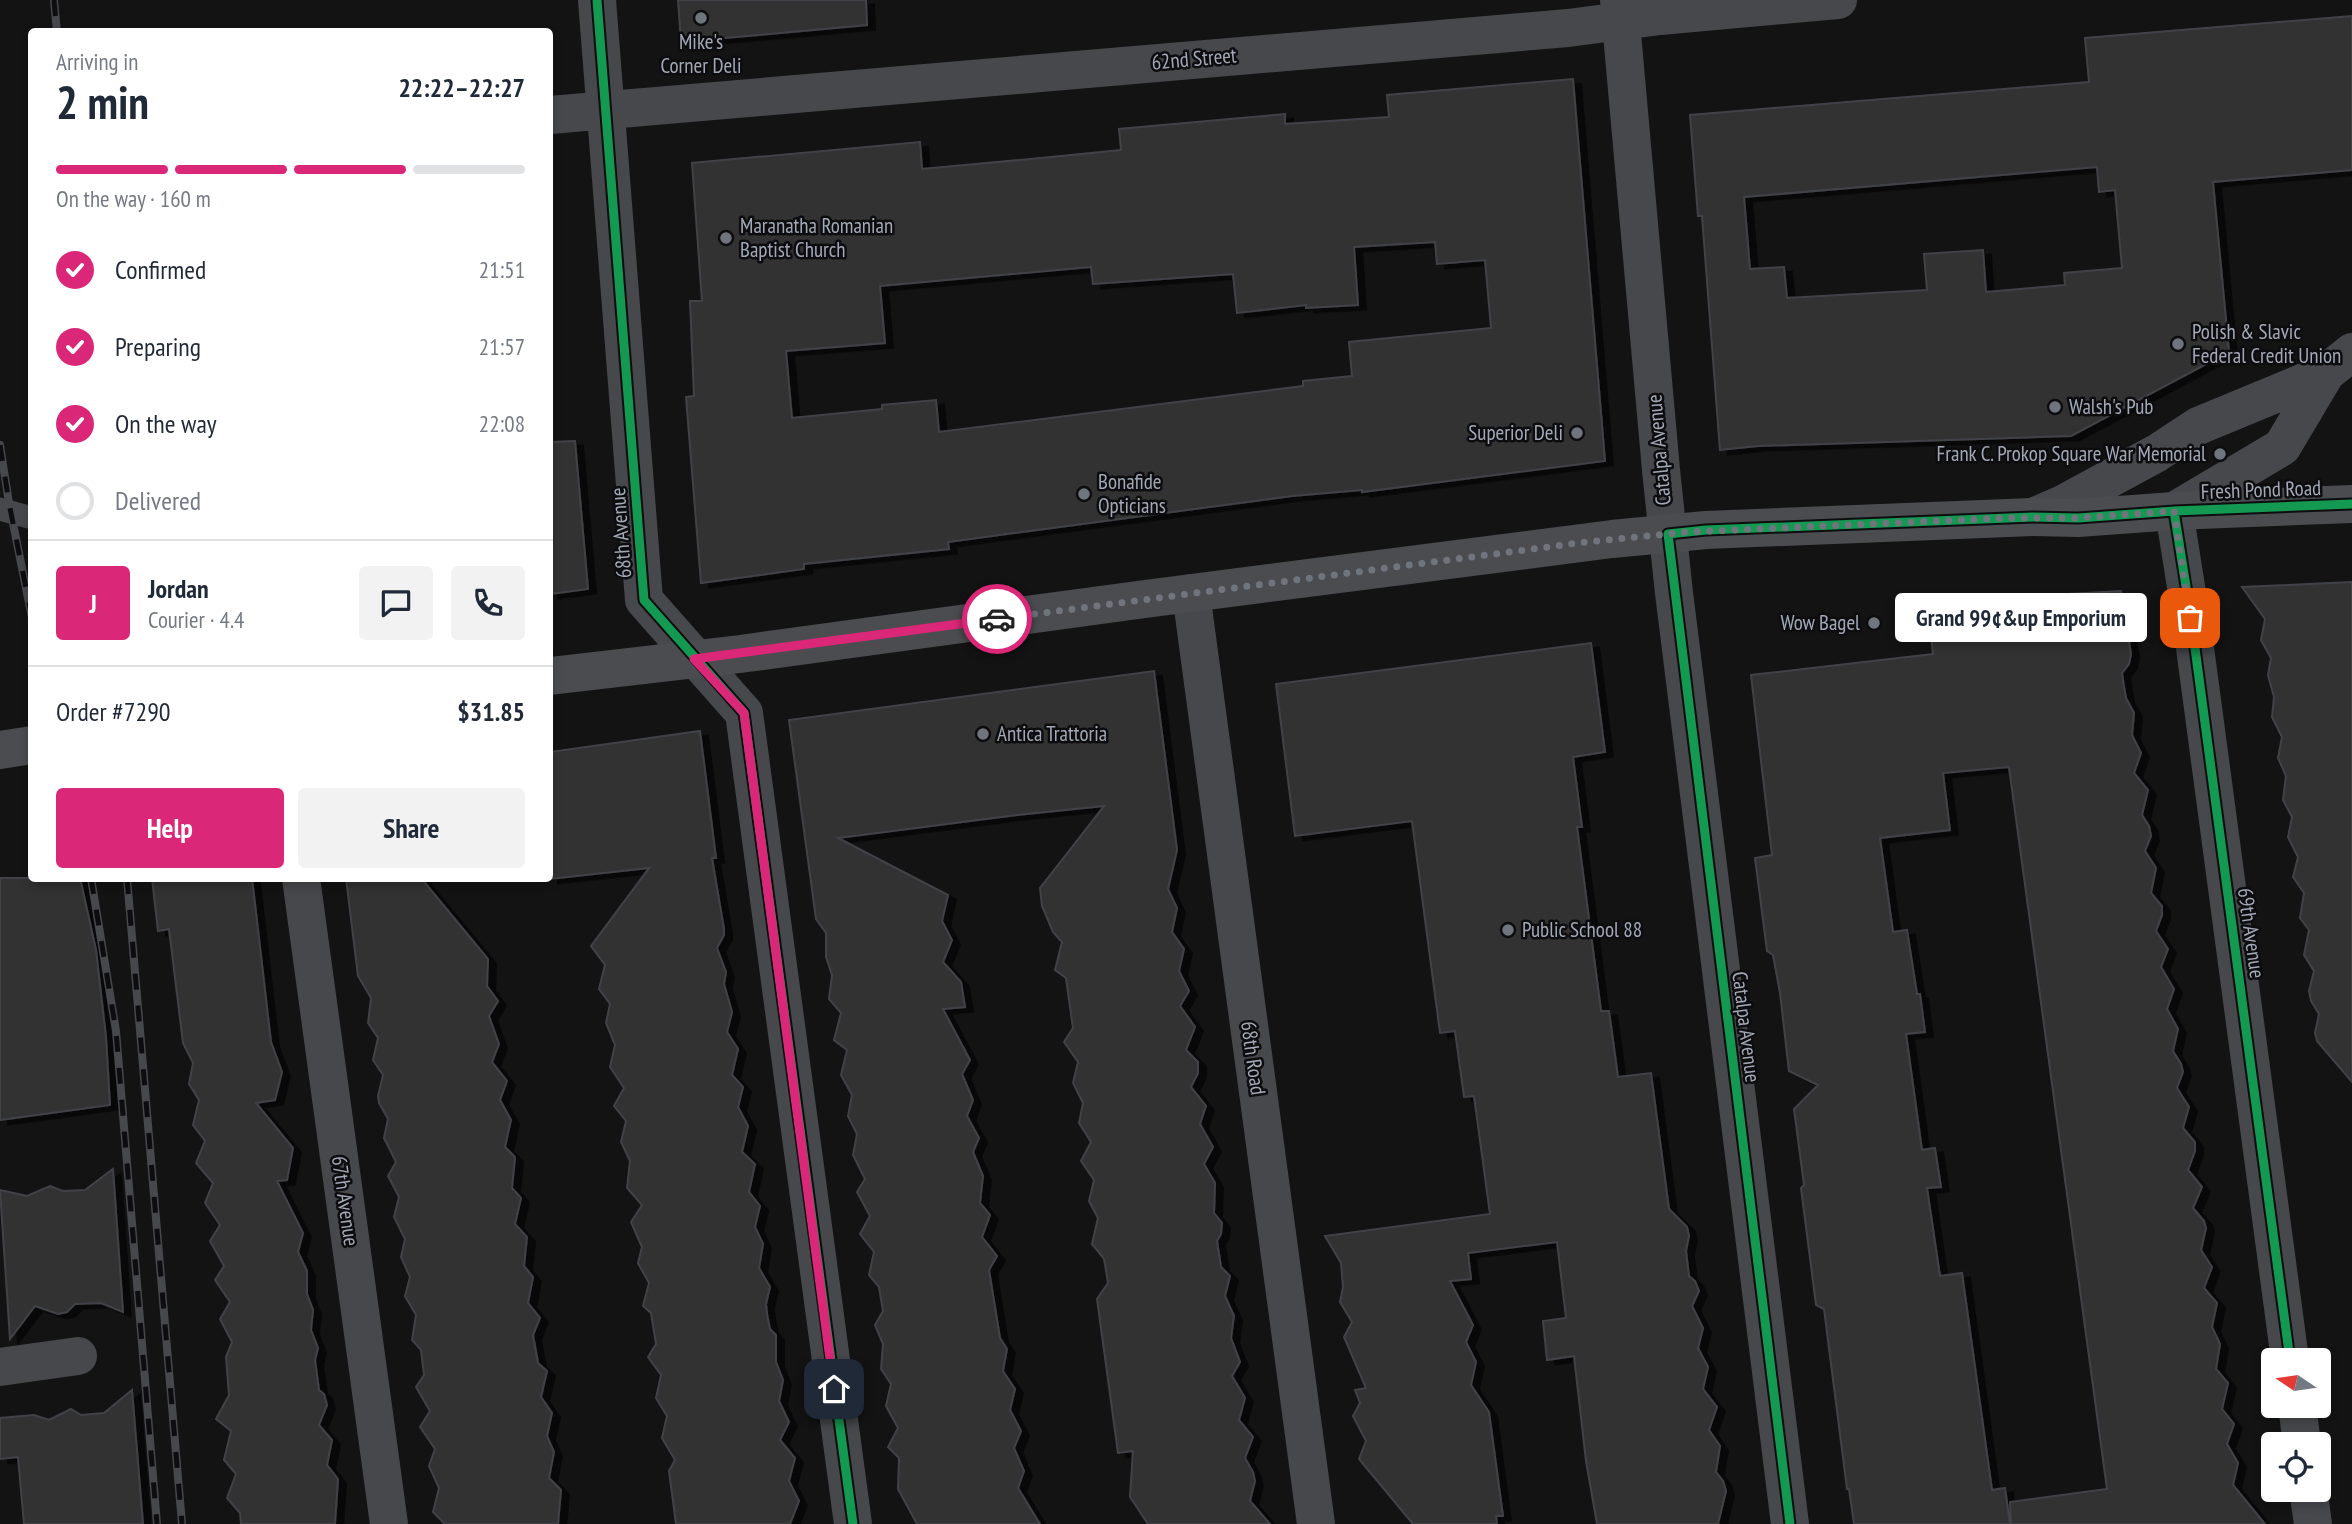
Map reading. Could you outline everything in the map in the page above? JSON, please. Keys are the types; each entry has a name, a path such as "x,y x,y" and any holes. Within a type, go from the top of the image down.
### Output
{"main road":[{"name":"Fresh Pond Road","path":"553,676 1706,530 2032,517 2078,518 2352,504"},
{"path":"0,750 28,746"}],"street":[{"name":"68th Avenue","path":"597,0 643,600 744,713 853,1524"},
{"name":"62nd Street","path":"553,114 1526,31 1620,10 1838,0"},
{"name":"Catalpa Avenue","path":"1620,10 1668,534 1790,1524"},
{"path":"2174,511 2282,447 2339,363"},
{"path":"2032,517 2063,504 2157,453 2198,426 2339,363"},
{"name":"69th Avenue","path":"2174,511 2288,1348"},
{"name":"68th Road","path":"1191,593 1316,1524"},
{"name":"67th Avenue","path":"302,882 389,1524"},
{"path":"0,1367 78,1356"},
{"path":"2310,1502 2313,1524"}],"lane":[{"path":"0,509 28,517"}],"building":[{"path":"678,0 866,0 867,25 681,42"},
{"path":"2352,16 2352,170 2213,182 2229,352 2071,436 1758,446 1720,450 1702,216 1698,216 1690,115 2089,82 2085,38","holes":["2097,167 2099,192 2115,190 2122,268 2064,273 2065,285 1986,292 1983,250 1924,254 1927,290 1787,298 1784,267 1750,269 1744,197"]},
{"path":"1573,79 1605,461 1362,492 1292,496 948,542 949,549 804,564 804,569 701,583 686,397 694,396 690,301 702,301 692,163 920,142 922,169 1041,158 1121,150 1119,129 1285,114 1285,124 1389,117 1387,95","holes":["1435,242 1437,264 1485,260 1491,328 1349,342 1352,376 1303,381 1303,386 939,432 936,400 882,405 882,409 792,418 786,351 885,343 880,286 1091,267 1093,284 1233,274 1237,313 1306,305 1306,308 1358,305 1354,247"]},
{"path":"575,441 588,589 553,594 553,442"},
{"path":"2352,582 2352,1082 2317,1041 2315,1033 2319,1014 2311,1001 2309,991 2314,971 2304,955 2309,930 2300,918 2304,893 2293,877 2298,857 2288,837 2292,817 2283,800 2286,776 2278,758 2282,737 2272,717 2274,697 2268,675 2271,658 2261,640 2265,619 2242,587"},
{"path":"2121,591 2131,654 2129,664 2122,673 2126,698 2134,713 2132,735 2141,753 2134,773 2148,790 2142,815 2149,826 2151,836 2145,851 2156,868 2151,893 2162,906 2162,915 2156,931 2168,949 2161,967 2174,989 2167,1009 2178,1029 2173,1051 2183,1072 2177,1088 2189,1107 2183,1128 2195,1142 2195,1151 2188,1170 2202,1187 2193,1208 2204,1221 2206,1228 2201,1250 2212,1267 2204,1288 2217,1303 2212,1327 2220,1344 2216,1369 2228,1383 2222,1409 2234,1424 2227,1444 2238,1463 2233,1485 2265,1524 2011,1524 2010,1502 2107,1489 2009,767 1943,773 1950,830 1880,838 1893,932 1907,930 1917,994 1920,994 1925,1032 1906,1034 1922,1150 1935,1148 1941,1187 1927,1188 1940,1276 1962,1273 1992,1490 2005,1488 2010,1524 1854,1524 1824,1309 1816,1305 1794,1109 1818,1085 1789,1071 1780,993 1773,955 1767,951 1755,858 1772,855 1751,675 1933,654 1927,602"},
{"path":"1591,643 1605,752 1573,757 1582,827 1577,827 1601,1011 1609,1011 1618,1077 1651,1073 1669,1209 1687,1227 1689,1276 1695,1281 1699,1291 1692,1306 1703,1328 1698,1348 1708,1367 1703,1389 1717,1407 1709,1430 1720,1446 1716,1472 1726,1491 1718,1524 1597,1524 1586,1461 1574,1356 1547,1360 1543,1321 1566,1318 1557,1242 1468,1253 1471,1279 1450,1281 1473,1325 1466,1342 1476,1362 1471,1385 1489,1412 1503,1516 1496,1516 1497,1524 1413,1524 1359,1459 1366,1441 1353,1416 1360,1403 1355,1390 1366,1388 1344,1337 1352,1322 1340,1302 1343,1287 1341,1263 1325,1236 1490,1214 1474,1096 1464,1097 1455,1031 1440,1033 1412,821 1295,836 1276,684"},
{"path":"1154,671 1177,850 1168,889 1177,908 1172,932 1184,949 1179,971 1189,991 1180,1006 1195,1027 1186,1050 1198,1062 1198,1073 1191,1087 1206,1106 1200,1124 1213,1147 1204,1164 1215,1183 1214,1213 1222,1223 1217,1241 1221,1267 1230,1276 1225,1296 1234,1316 1231,1338 1240,1362 1232,1376 1245,1398 1239,1420 1253,1437 1245,1458 1255,1481 1250,1501 1270,1524 1148,1524 1130,1497 1133,1451 1118,1453 1097,1299 1108,1283 1104,1259 1092,1244 1098,1218 1089,1201 1094,1180 1081,1161 1091,1142 1079,1123 1083,1103 1073,1083 1078,1062 1064,1042 1073,1028 1066,978 1055,970 1062,942 1053,932 1042,906 1040,888 1104,806 838,838 948,895 942,921 952,940 943,962 961,982 965,1007 943,1009 970,1060 962,1074 973,1100 967,1116 979,1138 973,1152 983,1176 980,1203 990,1215 982,1237 997,1256 989,1270 1000,1338 1007,1349 1003,1371 1015,1389 1010,1410 1021,1431 1014,1448 1024,1471 1018,1488 1040,1524 917,1524 898,1489 899,1458 888,1447 898,1428 886,1406 891,1384 881,1369 883,1344 875,1325 883,1311 879,1287 869,1275 874,1252 860,1234 870,1216 857,1192 865,1179 853,1155 857,1134 848,1116 852,1095 841,1075 847,1050 834,1040 841,1013 829,999 832,975 826,957 826,933 816,919 789,720"},
{"path":"700,731 716,858 712,858 724,929 717,948 726,972 724,984 732,1012 727,1032 738,1049 732,1075 743,1087 738,1107 748,1126 742,1152 755,1164 749,1192 760,1206 755,1227 763,1244 759,1268 770,1287 767,1314 770,1329 776,1335 776,1362 783,1380 779,1401 789,1422 780,1440 795,1458 789,1481 799,1501 790,1524 676,1524 669,1471 675,1460 662,1438 667,1416 656,1398 661,1375 648,1357 656,1344 651,1313 643,1306 649,1283 638,1263 642,1247 631,1222 642,1205 627,1188 630,1161 621,1142 626,1121 614,1106 624,1088 610,1067 615,1045 606,1023 610,1004 599,989 605,965 591,946 649,868 553,879 553,752"},
{"path":"0,878 28,878 28,882 81,882 96,950 106,1037 110,1105 0,1120"},
{"path":"152,882 252,882 271,1042 282,1072 275,1100 256,1103 293,1148 287,1180 277,1181 303,1233 298,1252 307,1271 307,1294 313,1310 311,1330 318,1348 315,1360 319,1390 324,1394 327,1405 319,1425 332,1440 327,1465 338,1479 335,1524 241,1524 240,1513 227,1498 236,1474 224,1460 231,1431 216,1419 229,1395 226,1357 232,1342 220,1319 230,1302 215,1280 224,1266 210,1241 220,1225 205,1203 213,1183 196,1163 205,1141 193,1125 199,1100 189,1084 193,1063 183,1043 169,929 158,931"},
{"path":"346,882 424,882 488,959 487,986 498,1001 489,1016 499,1044 492,1062 507,1081 500,1100 511,1120 505,1147 515,1157 512,1188 521,1198 515,1224 527,1237 524,1266 533,1277 528,1303 540,1318 533,1335 538,1363 547,1371 541,1397 552,1413 547,1436 554,1452 549,1478 561,1490 558,1524 445,1524 433,1512 439,1488 429,1466 435,1449 420,1427 430,1411 416,1387 424,1375 421,1350 412,1340 416,1315 405,1296 410,1277 401,1257 405,1239 394,1217 399,1197 388,1176 396,1162 384,1138 388,1119 378,1096 383,1075 373,1060 378,1038 368,1023 371,998 358,976"},
{"path":"113,1169 123,1312 101,1303 75,1304 67,1312 58,1314 35,1306 10,1339 0,1190 27,1196 50,1186 63,1191 85,1190"},
{"path":"132,1390 143,1524 24,1524 18,1457 0,1459 0,1418 34,1415 49,1420 71,1409 81,1415 104,1413"}],"railway":[{"path":"54,0 57,28"},
{"path":"0,445 28,598"},
{"path":"92,882 116,1031 157,1524"},
{"path":"127,882 182,1524"}],"cycle path":[{"path":"597,0 644,600 744,713 853,1524"},
{"path":"1790,1524 1668,534 1706,530 2033,517 2078,518 2352,504"},
{"path":"2174,511 2191,618 2288,1348"}],"way so far":[{"path":"997,619 1586,542 1687,532 2032,517 2078,518 2174,511 2190,618"}],"place":[{"name":"Mike's Corner Deli","path":"701,18"},
{"name":"Maranatha Romanian Baptist Church","path":"726,238"},
{"name":"Polish & Slavic Federal Credit Union","path":"2178,344"},
{"name":"Walsh's Pub","path":"2055,407"},
{"name":"Superior Deli","path":"1577,433"},
{"name":"Frank C. Prokop Square War Memorial","path":"2220,454"},
{"name":"Bonafide Opticians","path":"1084,494"},
{"name":"Grand 99¢&up Emporium","path":"2190,618"},
{"name":"Wow Bagel","path":"1874,623"},
{"name":"Antica Trattoria","path":"983,734"},
{"name":"Public School 88","path":"1508,930"}],"route":[{"path":"834,1389 744,713 694,659 997,619"}]}
